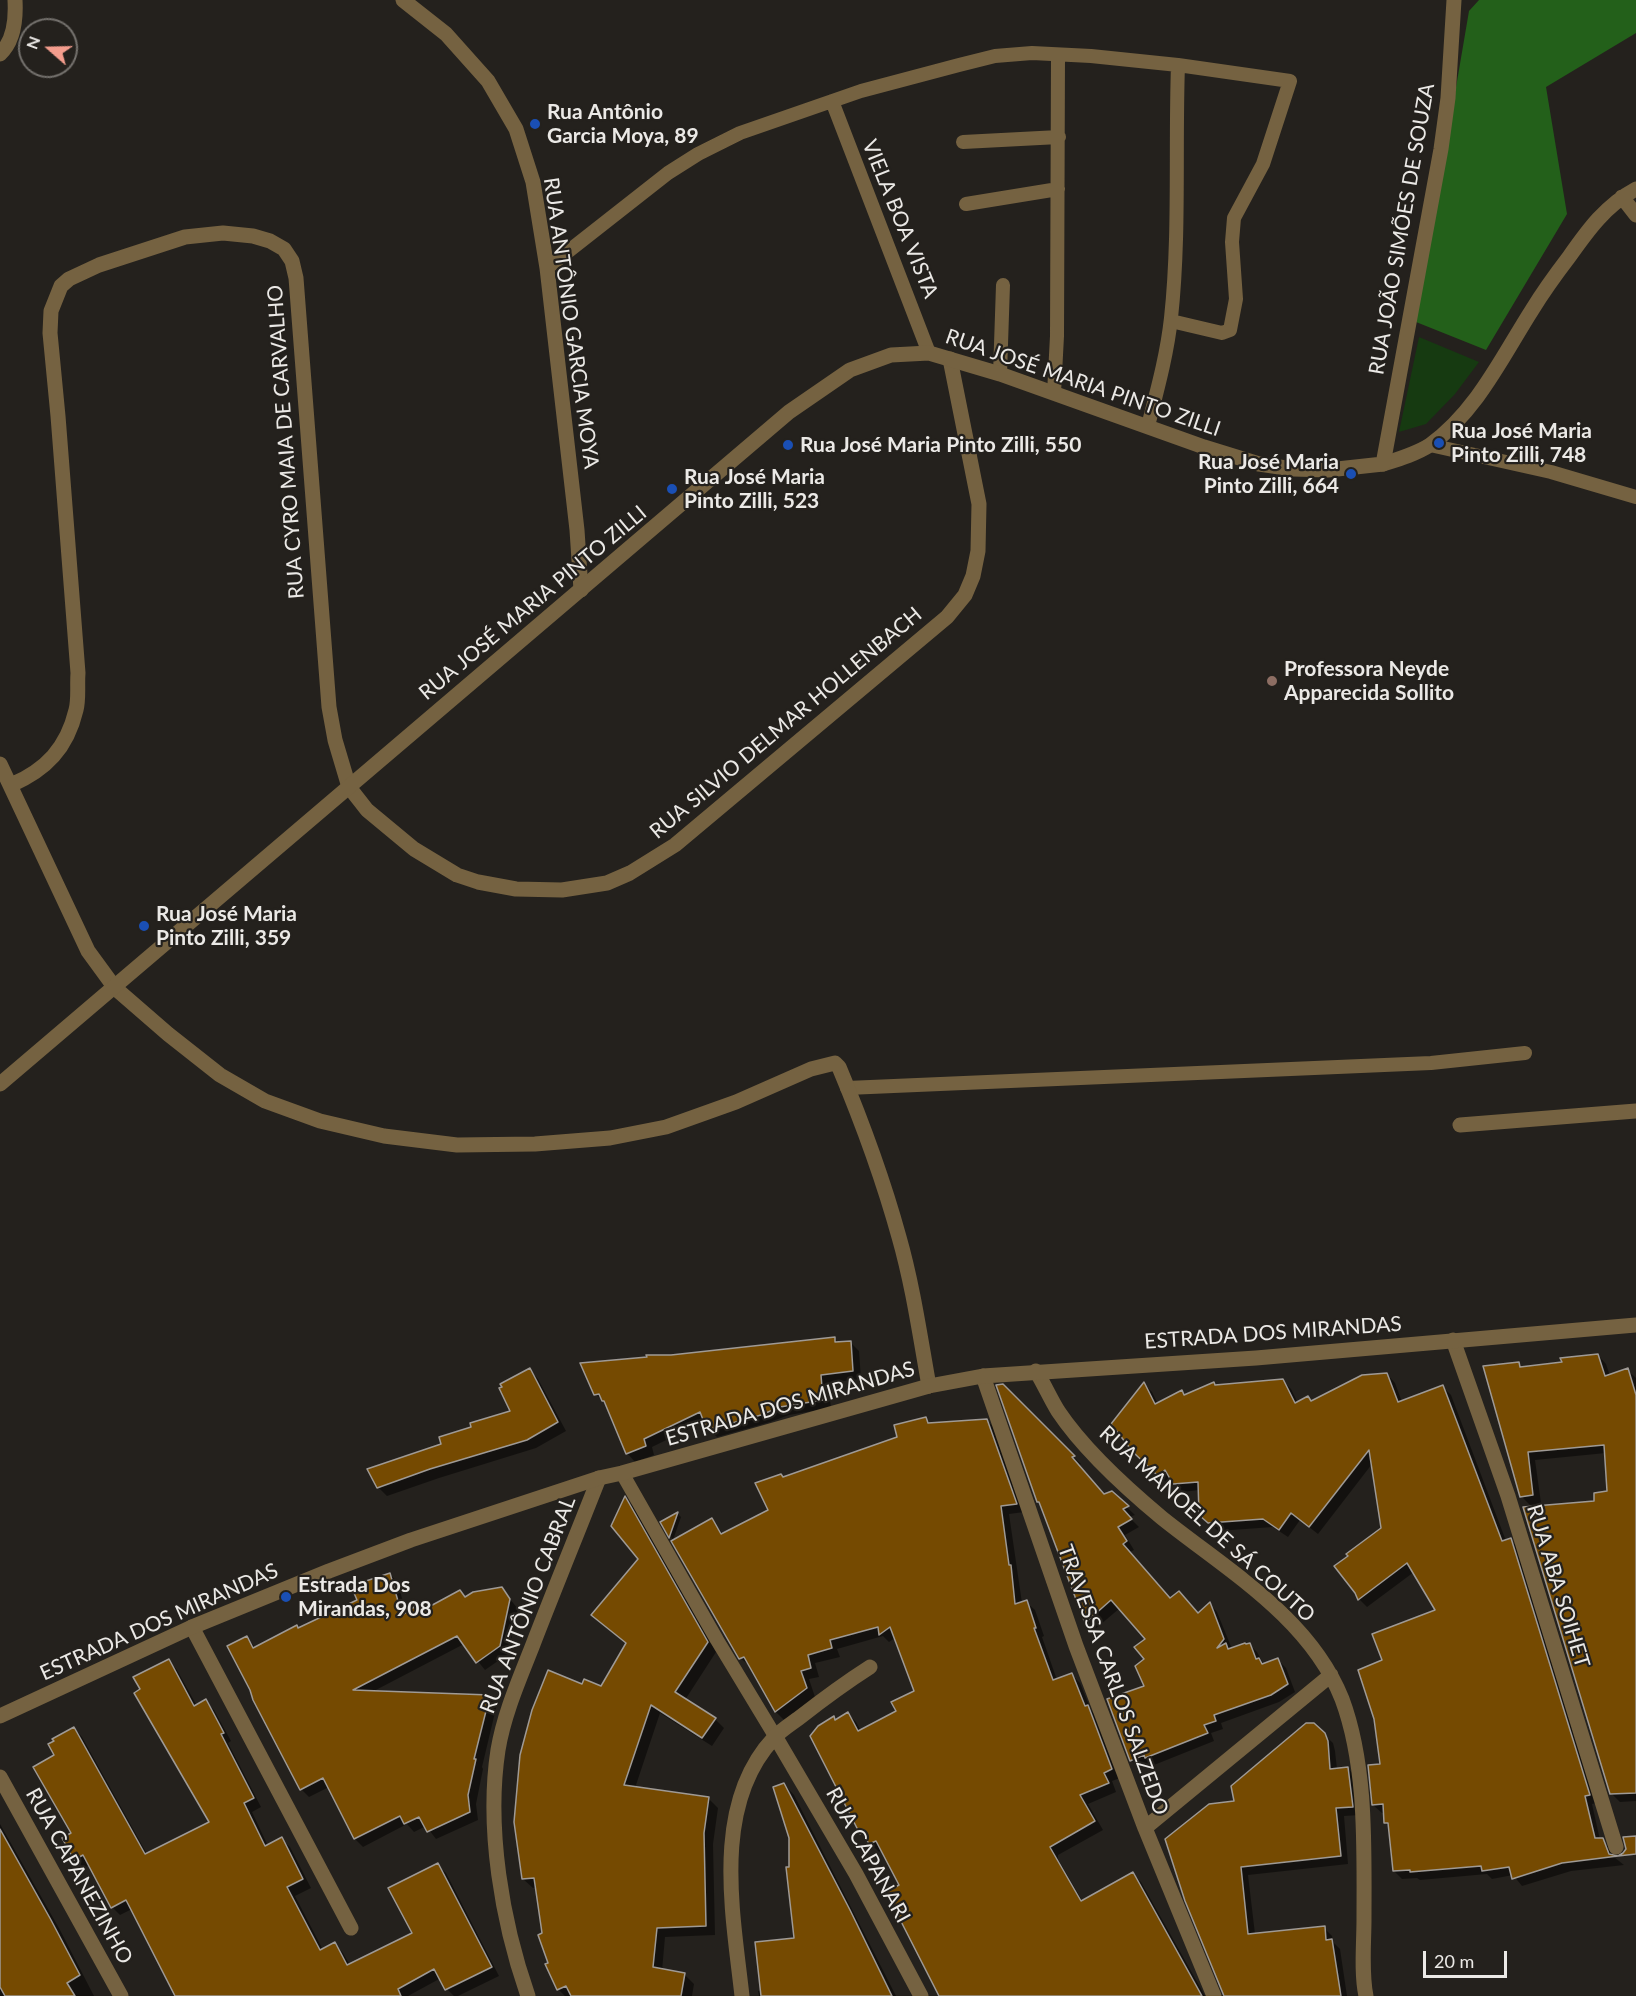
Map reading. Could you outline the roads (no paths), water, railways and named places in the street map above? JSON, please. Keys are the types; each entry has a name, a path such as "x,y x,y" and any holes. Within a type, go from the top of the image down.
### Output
{"street":[{"path":"0,54 5,49 12,33 16,15 15,0"},
{"name":"RUA ANTÔNIO GARCIA MOYA","path":"403,0 446,34 488,81 516,129 533,182 547,268 577,530 581,590"},
{"name":"RUA JOÃO SIMÕES DE SOUZA","path":"1383,464 1441,149 1448,98 1454,0"},
{"name":"RUA JOSÉ MARIA PINTO ZILLI","path":"0,1084 789,412 850,370 891,355 929,353 1000,374 1204,447 1259,464 1293,469 1328,470 1383,464 1408,456 1430,445 1460,417 1492,375 1532,309 1600,215 1636,189"},
{"path":"1622,197 1636,215"},
{"name":"RUA CYRO MAIA DE CARVALHO","path":"11,785 29,777 52,759 62,747 77,709 78,673 50,333 51,310 55,298 61,286 69,279 99,265 185,237 224,233 253,236 270,241 284,249 292,261 296,278 329,707 335,740 349,787"},
{"name":"RUA SILVIO DELMAR HOLLENBACH","path":"349,787 367,810 406,842 457,875 478,882 516,889 562,890 607,883 630,873 675,846 947,617 965,595 973,576 978,551 979,504 950,358"},
{"path":"0,764 88,951 114,988 220,1075 265,1101 320,1121 384,1136 457,1145 535,1144 610,1138 666,1127 736,1102 833,1062 839,1067 848,1088 877,1167 899,1237 909,1277 928,1386"},
{"path":"1460,1125 1636,1111"},
{"name":"ESTRADA DOS MIRANDAS","path":"0,1716 192,1627 411,1540 599,1478 928,1386 983,1376 1036,1371 1256,1358 1636,1325"},
{"name":"RUA ABA SOIHET","path":"1454,1340 1508,1496 1616,1847"},
{"name":"RUA MANOEL DE SÁ COUTO","path":"1036,1371 1058,1410 1083,1443 1162,1517 1282,1614 1315,1651 1331,1675 1351,1725 1356,1751 1362,1823 1366,1996"},
{"name":"TRAVESSA CARLOS SALZEDO","path":"983,1376 1076,1646 1214,1996"},
{"name":"RUA ANTÔNIO CABRAL","path":"528,1996 511,1938 498,1874 494,1814 498,1750 512,1700 599,1478"},
{"path":"192,1627 351,1928"},
{"path":"742,1996 733,1910 730,1851 737,1809 746,1782 775,1736 835,1689 870,1667"},
{"path":"1146,1828 1331,1675"},
{"name":"RUA CAPANARI","path":"775,1736 856,1874 921,1996"},
{"name":"RUA CAPANEZINHO","path":"0,1777 122,1996"}],"lane":[{"path":"547,268 668,173 698,154 740,133 861,91 995,56 1032,53 1091,56 1257,75 1290,83 1263,164 1234,218 1232,242 1236,299 1230,330 1222,333 1171,321"},
{"path":"1054,393 1057,336 1058,55"},
{"path":"1148,426 1171,321 1175,266 1178,65"},
{"name":"VIELA BOA VISTA","path":"832,101 929,353"},
{"path":"963,141 1059,137"},
{"path":"966,204 1058,189"},
{"path":"1000,374 1003,285"},
{"path":"1430,445 1551,472 1636,497"},
{"path":"848,1088 1431,1063 1525,1053"},
{"path":"622,1473 711,1630 775,1736"}],"place":[{"name":"Rua Antônio Garcia Moya, 89","path":"535,124"},
{"name":"Rua José Maria Pinto Zilli, 748","path":"1439,443"},
{"name":"Rua José Maria Pinto Zilli, 550","path":"788,445"},
{"name":"Rua José Maria Pinto Zilli, 664","path":"1351,474"},
{"name":"Rua José Maria Pinto Zilli, 523","path":"672,489"},
{"name":"Professora Neyde Apparecida Sollito","path":"1272,681"},
{"name":"Rua José Maria Pinto Zilli, 359","path":"144,926"},
{"name":"Estrada Dos Mirandas, 908","path":"286,1597"}]}
